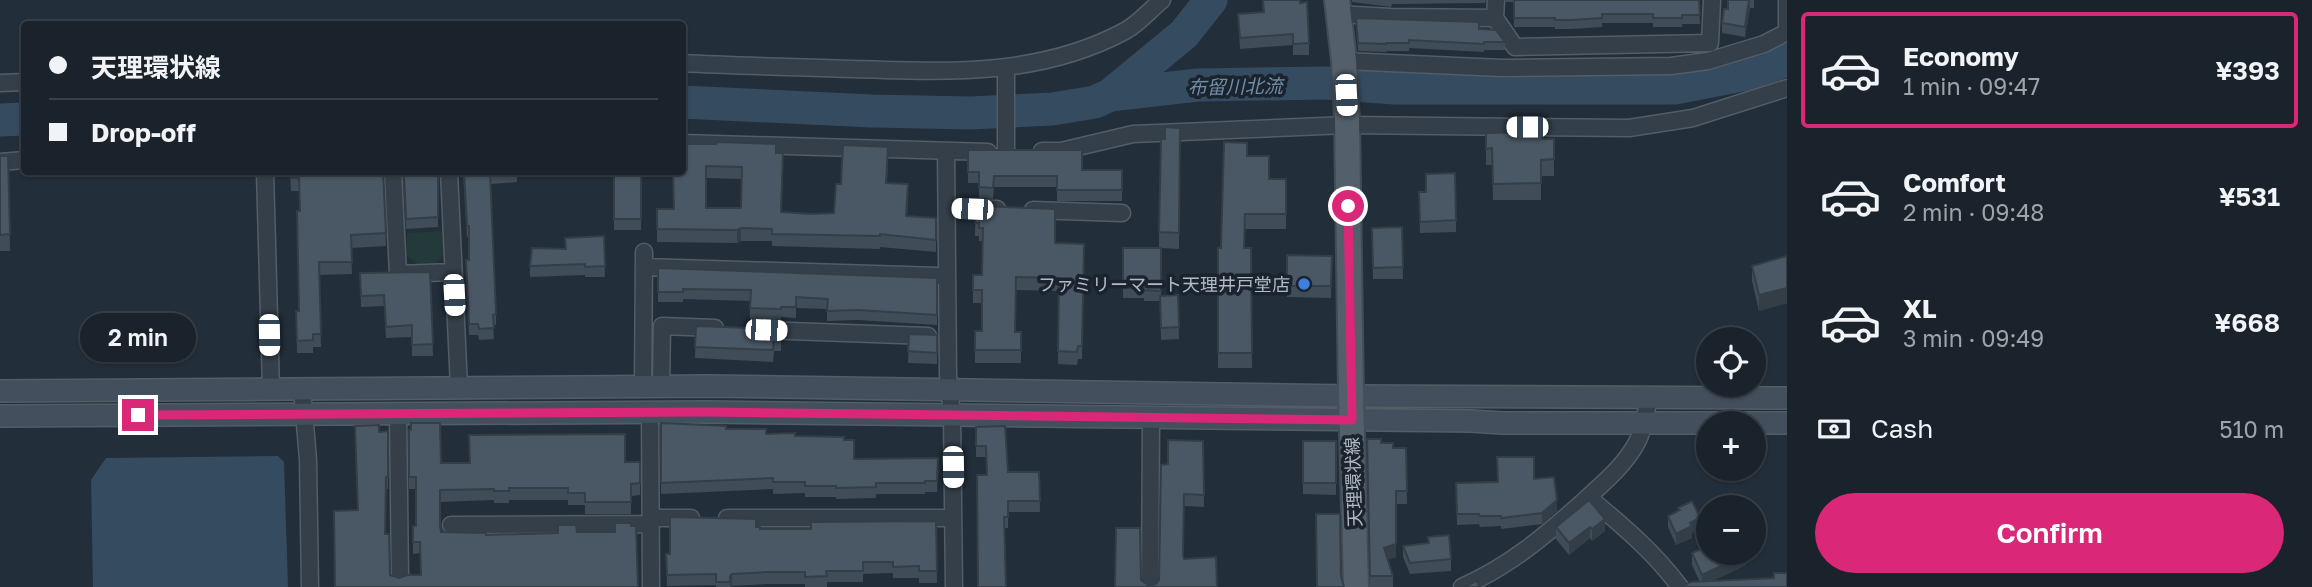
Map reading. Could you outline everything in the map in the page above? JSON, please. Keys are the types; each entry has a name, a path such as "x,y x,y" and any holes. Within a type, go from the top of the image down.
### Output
{"main road":[{"name":"天理環状線","path":"1337,7 1347,122 1356,587"}],"street":[{"path":"686,63 1007,72 1081,50 1127,30 1161,0"},
{"path":"1496,0 1495,18 1516,47 1710,43 1712,0"},
{"path":"1337,7 1391,18 1495,18"},
{"path":"1344,66 1671,66 1708,61 1764,44 1785,33"},
{"path":"1006,150 1007,72"},
{"path":"0,83 21,82"},
{"path":"686,143 946,151 1061,151 1133,134 1347,122 1629,128 1693,118 1787,88"},
{"path":"946,151 954,587"},
{"path":"0,162 21,160"},
{"path":"265,175 271,389"},
{"path":"393,175 398,274 453,272"},
{"path":"449,175 459,387"},
{"path":"947,208 1122,213"},
{"path":"652,386 644,260 938,276"},
{"path":"652,386 662,326 948,336"},
{"path":"0,391 652,386 949,390 1644,423 1787,423"},
{"path":"302,388 308,460 310,587"},
{"path":"1462,587 1488,576 1537,543 1618,469 1636,444 1644,423 1649,397"},
{"path":"0,416 650,412 1151,418 1649,397 1787,398"},
{"path":"650,412 651,587"},
{"path":"398,413 400,579"},
{"path":"1150,587 1151,418"},
{"path":"1588,497 1635,537 1681,587"},
{"path":"451,525 953,519"}],"lane":[{"path":"1783,0 1785,33"}],"green space":[{"path":"445,231 446,253 436,263 417,264 406,255 407,233"}],"water":[{"path":"278,456 284,462 288,587 93,587 91,480 106,458"}],"building":[{"path":"1263,0 1307,2 1309,43 1293,44 1293,34 1240,38 1238,14 1264,12"},
{"path":"1514,0 1699,0 1700,15 1653,18 1653,14 1602,14 1602,18 1571,20 1514,18"},
{"path":"1728,0 1749,0 1745,27 1722,23 1724,9 1728,9"},
{"path":"1356,18 1479,22 1479,29 1496,30 1505,42 1484,44 1409,40 1409,43 1358,43"},
{"path":"1165,127 1180,128 1179,233 1159,232 1161,139 1165,139"},
{"path":"1543,132 1543,139 1554,139 1554,159 1541,160 1541,183 1493,184 1492,148 1486,149 1486,133"},
{"path":"1224,142 1247,143 1247,156 1269,156 1269,179 1286,179 1286,214 1245,214 1244,248 1251,248 1252,353 1218,353 1218,248 1221,248"},
{"path":"686,144 776,144 776,153 783,153 781,212 812,214 834,213 836,184 841,184 843,145 888,147 886,183 908,184 906,216 936,218 936,240 880,234 772,234 772,229 657,229 657,209 674,209 673,175 686,175","holes":["706,166 742,167 741,208 706,208"]},
{"path":"968,150 1082,150 1082,170 1122,170 1122,190 1057,190 1057,176 994,176 993,188 979,187 979,172 968,172"},
{"path":"0,156 8,156 10,234 0,235"},
{"path":"1455,173 1456,220 1420,222 1419,192 1426,192 1426,174"},
{"path":"290,175 383,175 386,233 351,235 352,262 319,262 321,334 313,334 313,340 297,341 299,178 291,178"},
{"path":"404,175 438,175 438,217 406,219"},
{"path":"464,175 490,175 496,314 493,315 494,328 479,329 478,324 469,324"},
{"path":"614,175 641,175 641,219 614,219"},
{"path":"976,206 1055,209 1055,243 1084,244 1082,346 1078,346 1077,352 1058,351 1059,278 1016,277 1015,332 1021,332 1021,350 975,350 975,331 982,331 982,290 973,290 973,275 982,275 983,228 979,228 979,223 975,223"},
{"path":"1402,227 1403,267 1373,268 1372,228"},
{"path":"604,236 605,266 530,266 532,248 566,249 565,238"},
{"path":"1123,248 1161,248 1161,291 1123,288"},
{"path":"1287,255 1332,256 1331,286 1287,286"},
{"path":"1787,256 1787,288 1759,295 1752,266"},
{"path":"658,268 937,278 937,315 858,310 827,311 828,299 796,297 796,307 750,308 751,290 683,289 683,292 658,292"},
{"path":"430,272 433,344 412,345 412,325 386,327 384,295 361,296 360,273"},
{"path":"1178,295 1179,327 1161,328 1160,296"},
{"path":"696,326 781,329 781,339 774,339 773,350 695,347"},
{"path":"909,334 937,335 937,353 908,351"},
{"path":"411,423 440,423 441,463 470,463 469,435 625,434 625,462 640,462 640,483 631,484 631,502 585,502 585,493 568,493 568,488 440,490 440,526 441,532 486,535 558,533 558,525 576,525 577,532 615,532 615,523 631,523 631,526 636,526 638,587 335,587 334,511 358,510 355,426 379,425 379,432 388,431 385,534 389,534 390,575 399,578 421,575 420,542 413,542 413,526 416,526 416,477 409,477"},
{"path":"661,423 726,426 726,429 766,429 766,434 795,433 795,436 844,437 844,440 854,440 854,459 938,458 937,481 876,483 876,487 836,488 805,486 805,482 773,482 773,478 661,483"},
{"path":"1005,426 1008,472 1039,472 1040,501 1008,501 1008,517 1004,517 1006,587 978,587 977,475 987,475 986,446 976,446 976,427"},
{"path":"1367,439 1381,439 1381,443 1393,443 1393,448 1406,448 1407,491 1396,491 1396,544 1384,548 1393,576 1370,576"},
{"path":"1168,440 1203,441 1204,495 1184,494 1183,555 1184,559 1216,557 1217,587 1115,587 1116,528 1140,528 1141,580 1149,586 1159,580 1161,465 1168,464"},
{"path":"1303,441 1336,441 1336,483 1303,483"},
{"path":"1497,457 1534,457 1534,479 1554,477 1557,500 1542,513 1501,518 1457,514 1456,483 1498,482"},
{"path":"1589,500 1605,519 1569,543 1556,527"},
{"path":"1692,501 1696,510 1696,520 1690,523 1692,526 1676,534 1668,516 1680,510 1678,508"},
{"path":"1316,514 1340,514 1341,576 1344,587 1317,587"},
{"path":"670,517 756,519 756,527 760,529 811,529 811,522 936,521 937,571 919,571 919,566 893,567 893,562 863,562 863,571 826,571 827,576 805,577 805,572 768,572 732,574 730,582 716,582 716,574 667,575"},
{"path":"1449,535 1451,559 1410,563 1403,546 1429,543 1428,537"},
{"path":"1697,565 1723,565 1702,575"},
{"path":"1774,573 1787,573 1787,587 1682,587 1691,582 1774,578"},
{"path":"1477,581 1479,587 1459,587 1466,586"}],"waterway":[{"path":"1110,95 1184,34 1211,0"},
{"name":"布留川北流","path":"686,102 970,113 1052,109 1095,102 1110,95 1198,85 1326,83 1395,88 1675,88 1747,74 1787,60"},
{"name":"布留川北流","path":"0,120 21,119"}],"place":[{"name":"ファミリーマート天理井戸堂店","path":"1304,284"}],"route":[{"path":"138,415 707,412 1352,420 1348,206"}]}
